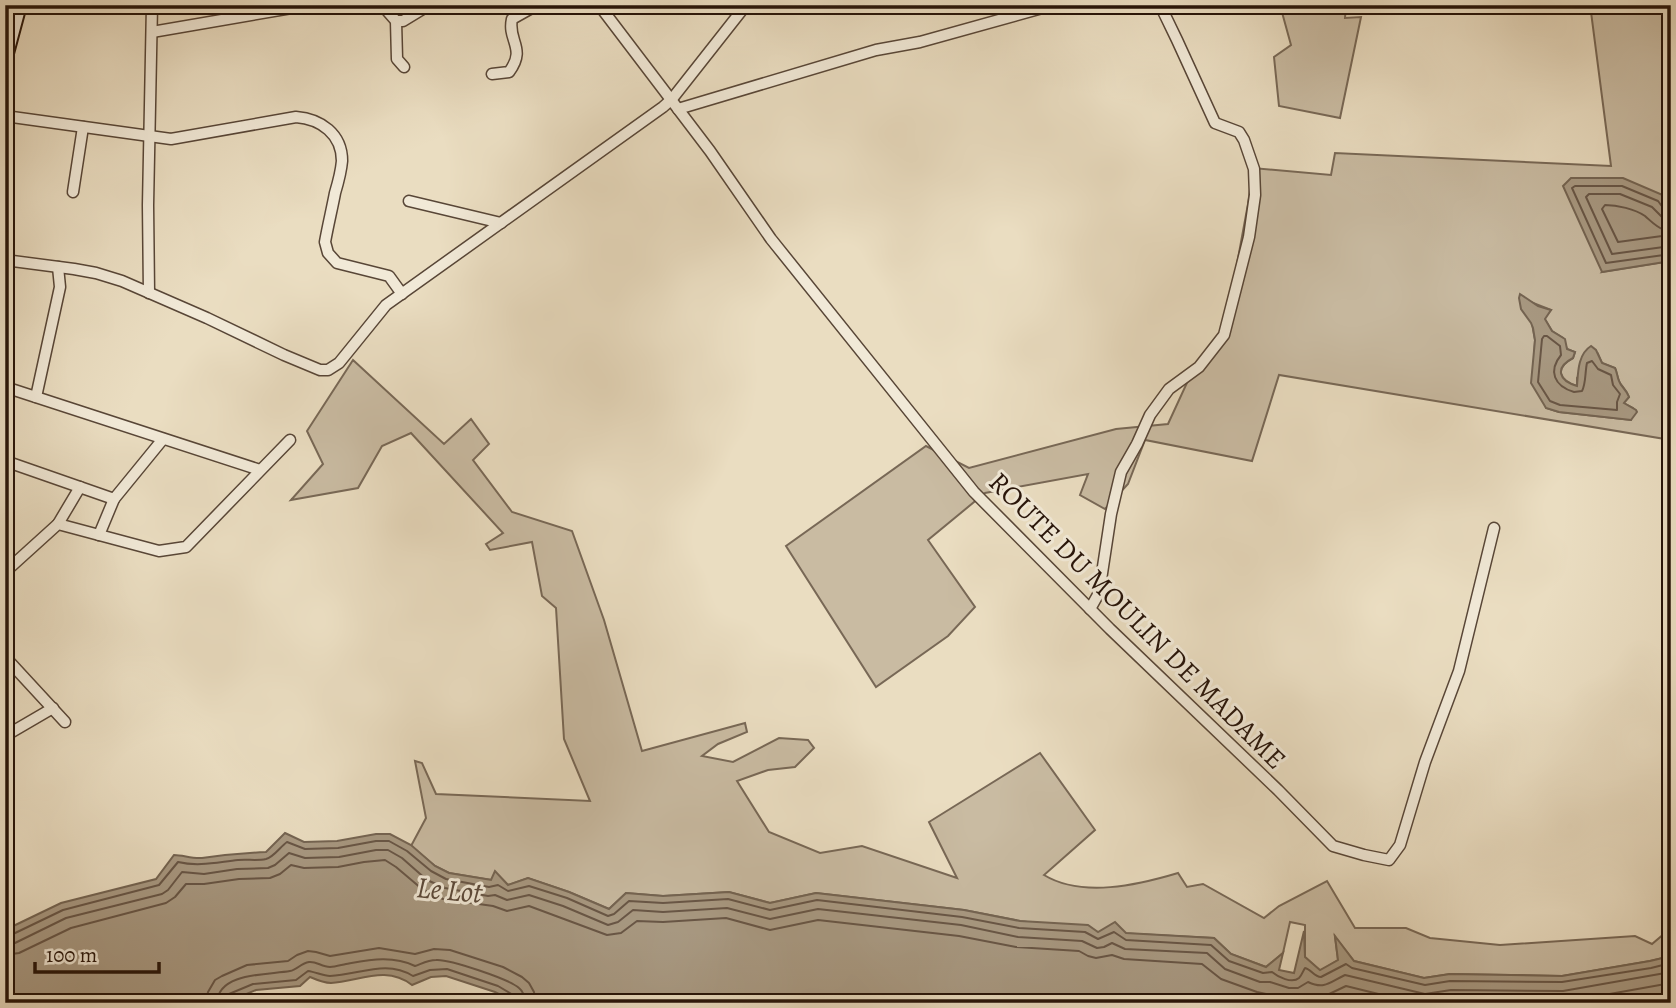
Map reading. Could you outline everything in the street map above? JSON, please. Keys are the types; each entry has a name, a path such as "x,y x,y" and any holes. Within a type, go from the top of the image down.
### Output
{"street":[{"path":"5,57 9,22 19,5"},
{"path":"149,293 152,5"},
{"path":"152,33 309,5"},
{"path":"382,5 396,21 397,59 404,67"},
{"path":"492,74 509,72 516,63 516,43 509,29 512,19 537,5"},
{"name":"ROUTE DU MOULIN DE MADAME","path":"599,5 710,151 771,239 974,492 1333,846 1389,860 1400,845 1425,762 1459,671 1494,528"},
{"path":"5,260 96,273 122,281 320,370 328,370 339,363 386,305 663,107 746,5"},
{"path":"678,109 876,50 920,42 1053,5"},
{"path":"1090,609 1099,593 1111,514 1121,472 1150,415 1169,389 1199,368 1224,335 1249,237 1255,195 1254,169 1244,140 1239,132 1215,123 1177,40 1157,5"},
{"path":"396,21 403,21 426,7"},
{"path":"5,116 171,139 296,117 310,118 325,126 336,137 341,151 342,164 325,242 328,253 337,263 389,276 402,294"},
{"path":"73,192 83,127"},
{"path":"409,201 501,223"},
{"path":"36,397 60,287 58,267"},
{"path":"5,387 260,470"},
{"path":"99,535 114,499 163,439"},
{"path":"58,524 159,551 186,547 290,440"},
{"path":"5,461 114,499"},
{"path":"5,572 58,524 80,487"},
{"path":"5,657 65,722"},
{"path":"5,736 53,708"}],"shaded area":[{"path":"1280,5 1346,5 1345,18 1361,17 1340,118 1279,106 1274,57 1291,45"},
{"path":"1671,8 1671,210 1665,196 1602,272 1671,261 1671,440 1279,375 1252,461 1145,440 1128,484 1105,509 1080,495 1088,474 985,493 928,540 975,607 948,636 876,687 786,546 926,446 969,468 1116,429 1168,424 1191,374 1223,340 1253,168 1331,175 1335,153 1611,166 1591,12","holes":["1528,301 1551,310 1544,318 1552,331 1563,338 1567,349 1575,352 1573,358 1561,370 1563,377 1577,386 1577,378 1598,354 1602,363 1615,368 1629,397 1623,403 1633,408 1631,420 1559,412 1546,408 1534,357 1535,340"]},
{"path":"353,360 444,444 471,419 489,444 473,460 512,512 572,531 604,620 642,751 745,723 747,732 718,744 702,756 733,762 779,738 808,740 814,748 795,767 768,770 737,781 769,832 820,853 862,846 957,878 929,822 1040,753 1095,830 1044,875 1059,882 1093,888 1110,887 1146,882 1178,873 1187,887 1203,884 1264,918 1279,906 1327,881 1355,928 1406,928 1430,938 1500,945 1635,936 1652,944 1671,928 1671,956 1562,976 1450,974 1424,978 1354,961 1335,937 1338,960 1320,971 1305,957 1305,925 1290,922 1283,953 1266,967 1231,954 1214,938 1098,932 964,910 816,893 770,903 729,892 663,896 626,893 609,909 528,878 508,885 495,872 492,880 449,873 435,866 411,846 426,818 415,761 422,763 436,794 590,801 564,739 556,608 542,596 532,542 490,550 486,544 503,533 411,433 382,446 358,488 291,500 323,464 307,431"}],"water":[{"path":"1571,178 1623,178 1665,196 1671,210 1671,261 1602,272 1563,186"},
{"path":"1520,294 1538,306 1551,310 1545,319 1552,331 1565,339 1567,349 1575,352 1573,358 1561,370 1563,378 1577,386 1581,358 1591,346 1602,363 1615,368 1629,397 1624,403 1637,412 1631,420 1559,412 1546,408 1531,383 1535,340 1531,323 1521,309"},
{"name":"Le Lot","path":"285,833 304,842 390,834 411,845 435,866 449,873 491,880 495,871 508,885 528,878 609,909 626,893 663,896 729,892 770,903 816,893 964,910 1020,921 1088,925 1098,932 1115,922 1126,933 1214,938 1231,954 1266,967 1283,953 1279,970 1294,973 1304,931 1305,957 1320,970 1338,960 1335,936 1354,961 1424,978 1450,974 1562,976 1671,956 1671,1003 516,1003 495,992 446,976 431,977 412,985 402,979 383,975 331,983 310,977 300,986 256,990 225,1003 5,1003 5,930 61,903 156,879 174,855 198,858 266,852"}]}
